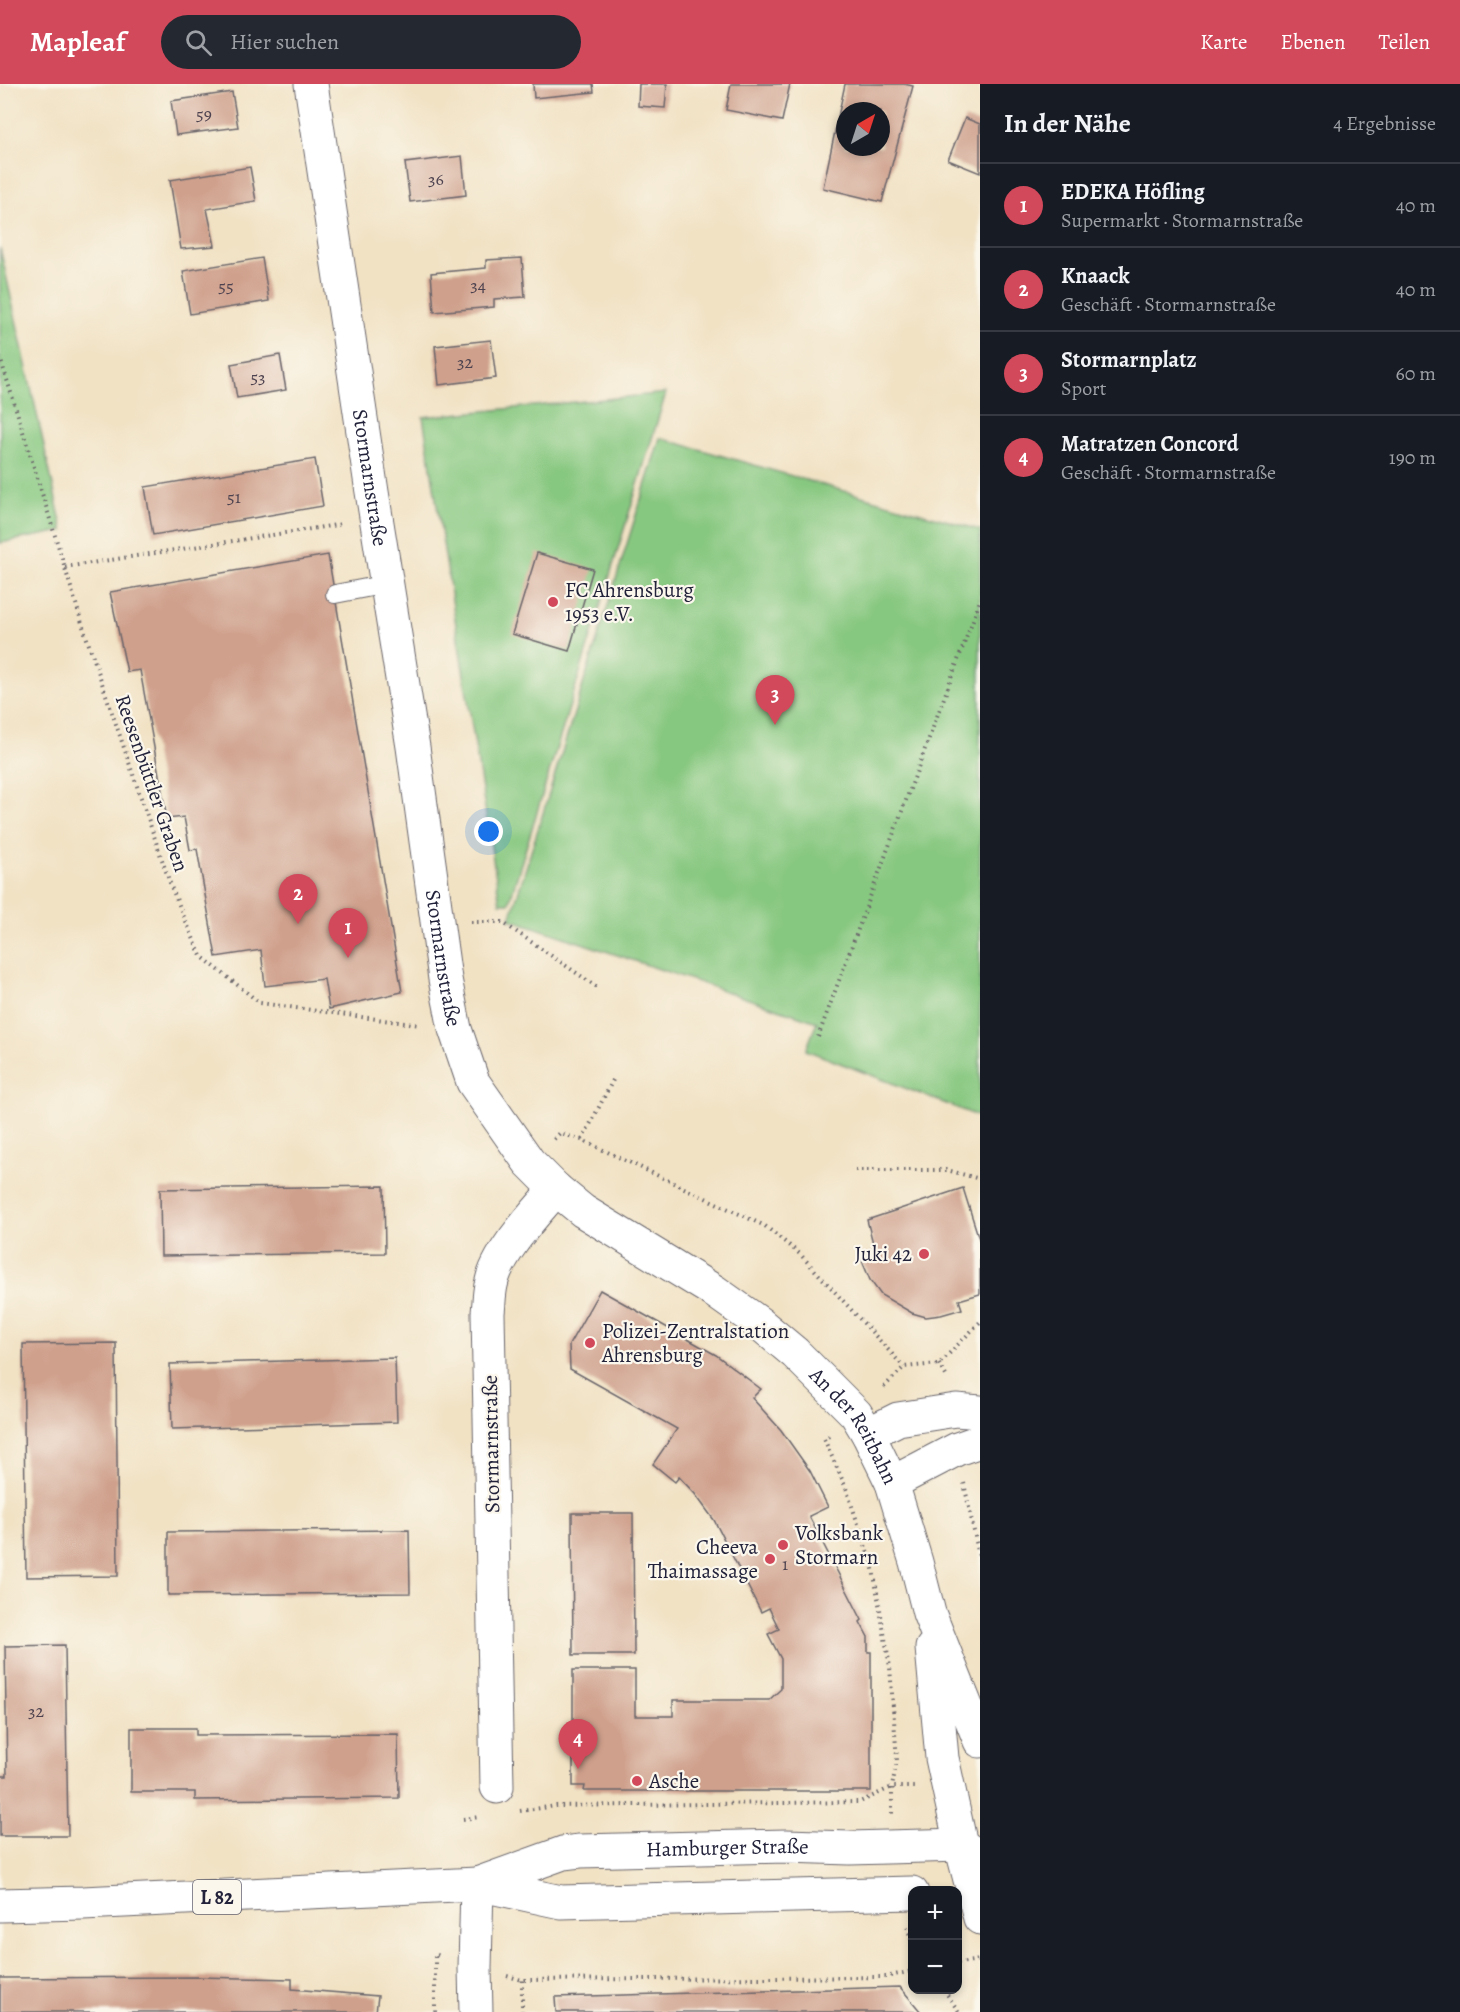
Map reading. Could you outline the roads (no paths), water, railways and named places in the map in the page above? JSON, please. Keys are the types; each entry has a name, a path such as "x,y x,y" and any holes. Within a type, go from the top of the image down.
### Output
{"street":[{"name":"Stormarnstraße","path":"311,84 376,519 413,747 436,922 455,1029 473,1082 529,1162 556,1189 523,1227 501,1261 491,1284 488,1313 506,1799"},
{"name":"An der Reitbahn","path":"556,1189 584,1211 714,1291 759,1323 795,1353 856,1414 892,1483 929,1613 980,1741"},
{"path":"868,1434 898,1419 956,1410 980,1412"},
{"path":"892,1483 968,1445"},
{"name":"An der Reitbahn","path":"929,1613 942,1758 970,1851 972,1898"},
{"name":"Hamburger Straße","path":"477,1884 562,1852 786,1846 970,1851"},
{"path":"476,2012 477,1884"},
{"name":"Hamburger Straße","path":"0,1905 477,1884 561,1902 908,1893"}],"lane":[{"path":"335,594 387,584"}],"place":[{"name":"FC Ahrensburg 1953 e.V.","path":"553,602"},
{"name":"Stormarnplatz","path":"775,725"},
{"name":"Knaack","path":"298,924"},
{"name":"EDEKA Höfling","path":"348,958"},
{"name":"Juki 42","path":"924,1254"},
{"name":"Polizei-Zentralstation Ahrensburg","path":"590,1343"},
{"name":"Volksbank Stormarn","path":"783,1545"},
{"name":"Cheeva Thaimassage","path":"770,1559"},
{"name":"Matratzen Concord","path":"578,1769"},
{"name":"Asche","path":"637,1781"}]}
